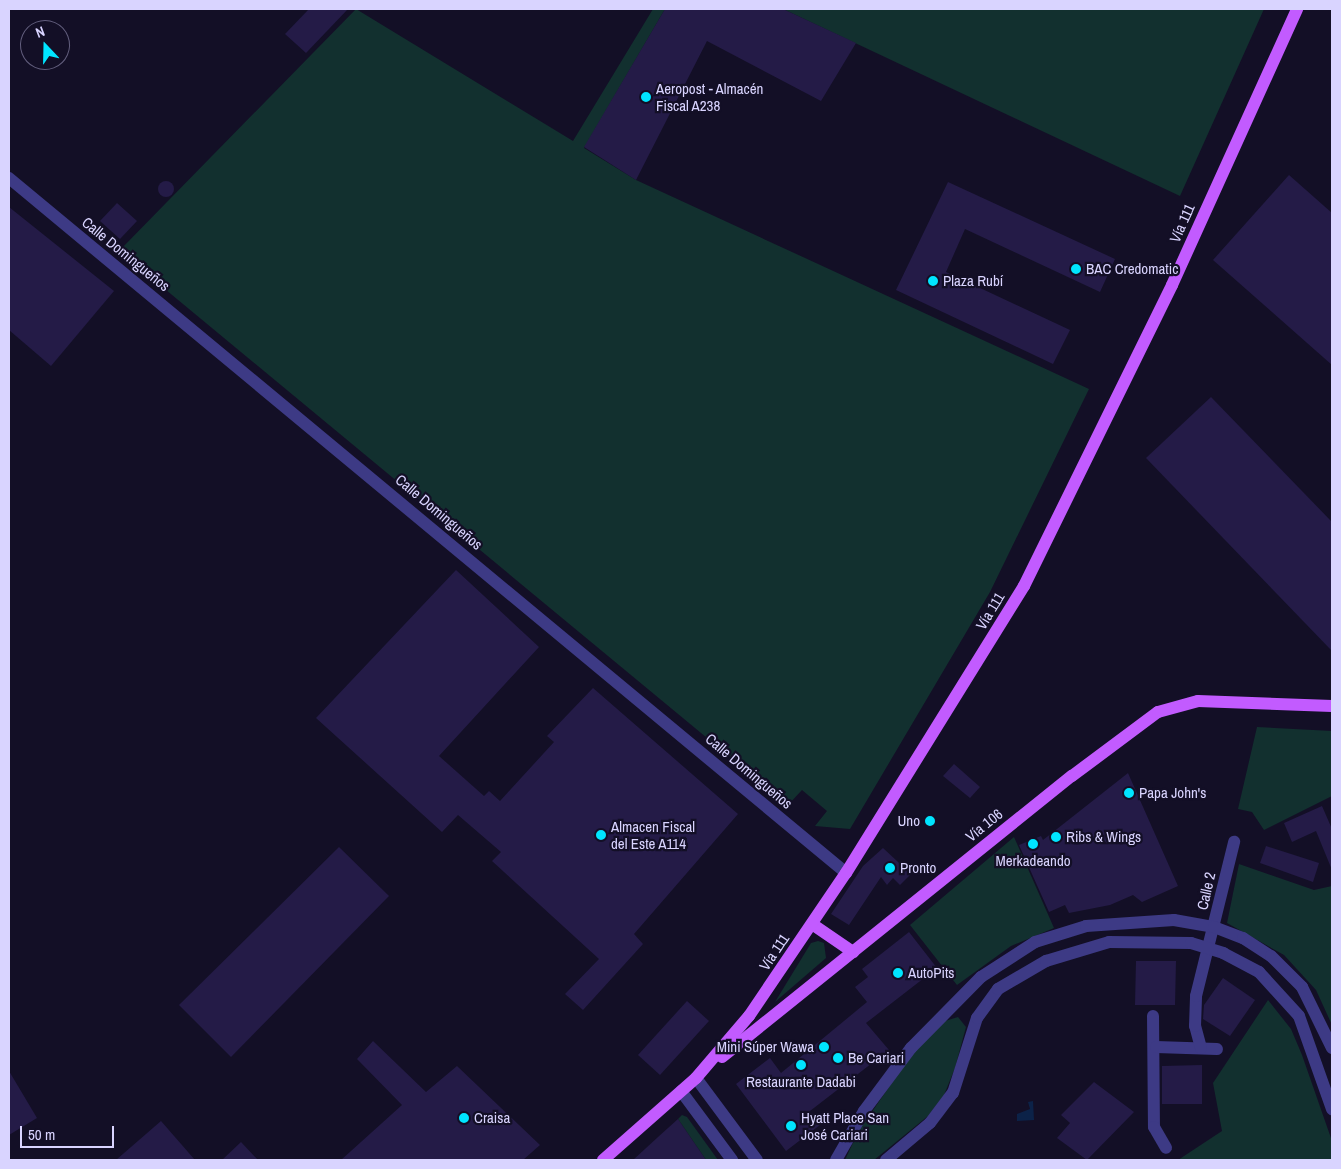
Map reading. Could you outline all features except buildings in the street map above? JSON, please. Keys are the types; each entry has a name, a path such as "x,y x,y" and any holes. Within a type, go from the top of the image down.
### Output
{"main road":[{"name":"Vía 111","path":"603,1160 696,1078 750,1016 846,873 1024,586 1172,285 1297,9"},
{"name":"Vía 106","path":"696,1078 1118,739 1158,712 1198,701 1332,706"},
{"path":"812,924 853,952"}],"street":[{"name":"Calle Domingueños","path":"9,178 846,873"},
{"name":"Calle 2","path":"1201,1048 1195,1026 1196,996 1234,842"},
{"path":"836,1160 864,1111 911,1048 967,993 1017,952 1086,926 1145,919 1214,927 1256,946 1290,973 1319,1015 1332,1048"},
{"path":"886,1160 930,1123 953,1093 984,1006 1028,968 1092,945 1159,939 1209,948 1259,972 1291,1004 1307,1032 1332,1109"},
{"path":"967,993 984,1006"},
{"path":"1154,1016 1156,1047 1154,1127 1166,1148"},
{"path":"1156,1047 1217,1049"},
{"path":"696,1078 756,1160"},
{"path":"681,1091 732,1160"}],"green space":[{"path":"356,9 573,141 653,9 665,9 584,148 636,180 1089,389 990,592 850,829 815,826 827,811 802,790 788,805 119,251"},
{"path":"783,9 1264,9 1180,196"},
{"path":"1257,727 1332,731 1332,796 1264,830 1252,812 1238,809"},
{"path":"1014,837 1054,928 1011,946 957,985 910,925"},
{"path":"1239,864 1314,890 1332,886 1332,1025 1316,990 1284,955 1227,923"},
{"path":"818,941 824,943 826,958 775,1002 811,943"},
{"path":"1268,1000 1291,1029 1302,1055 1332,1141 1332,1160 1178,1160 1222,1131 1213,1083"},
{"path":"958,1017 966,1027 955,1068 944,1095 928,1116 874,1160 845,1160 858,1132 920,1042 945,1021"},
{"path":"682,1115 687,1117 718,1160 706,1160 678,1119"}],"water":[{"path":"1033,1101 1034,1120 1017,1121 1017,1114 1030,1109 1028,1102"}],"place":[{"name":"Aeropost - Almacén Fiscal A238","path":"646,97"},
{"name":"BAC Credomatic","path":"1076,269"},
{"name":"Plaza Rubí","path":"933,281"},
{"name":"Papa John's","path":"1129,793"},
{"name":"Uno","path":"930,821"},
{"name":"Almacen Fiscal del Este A114","path":"601,835"},
{"name":"Ribs & Wings","path":"1056,837"},
{"name":"Merkadeando","path":"1033,844"},
{"name":"Pronto","path":"890,868"},
{"name":"AutoPits","path":"898,973"},
{"name":"Mini Súper Wawa","path":"824,1047"},
{"name":"Be Cariari","path":"838,1058"},
{"name":"Restaurante Dadabi","path":"801,1065"},
{"name":"Craisa","path":"464,1118"},
{"name":"Hyatt Place San José Cariari","path":"791,1126"}]}
